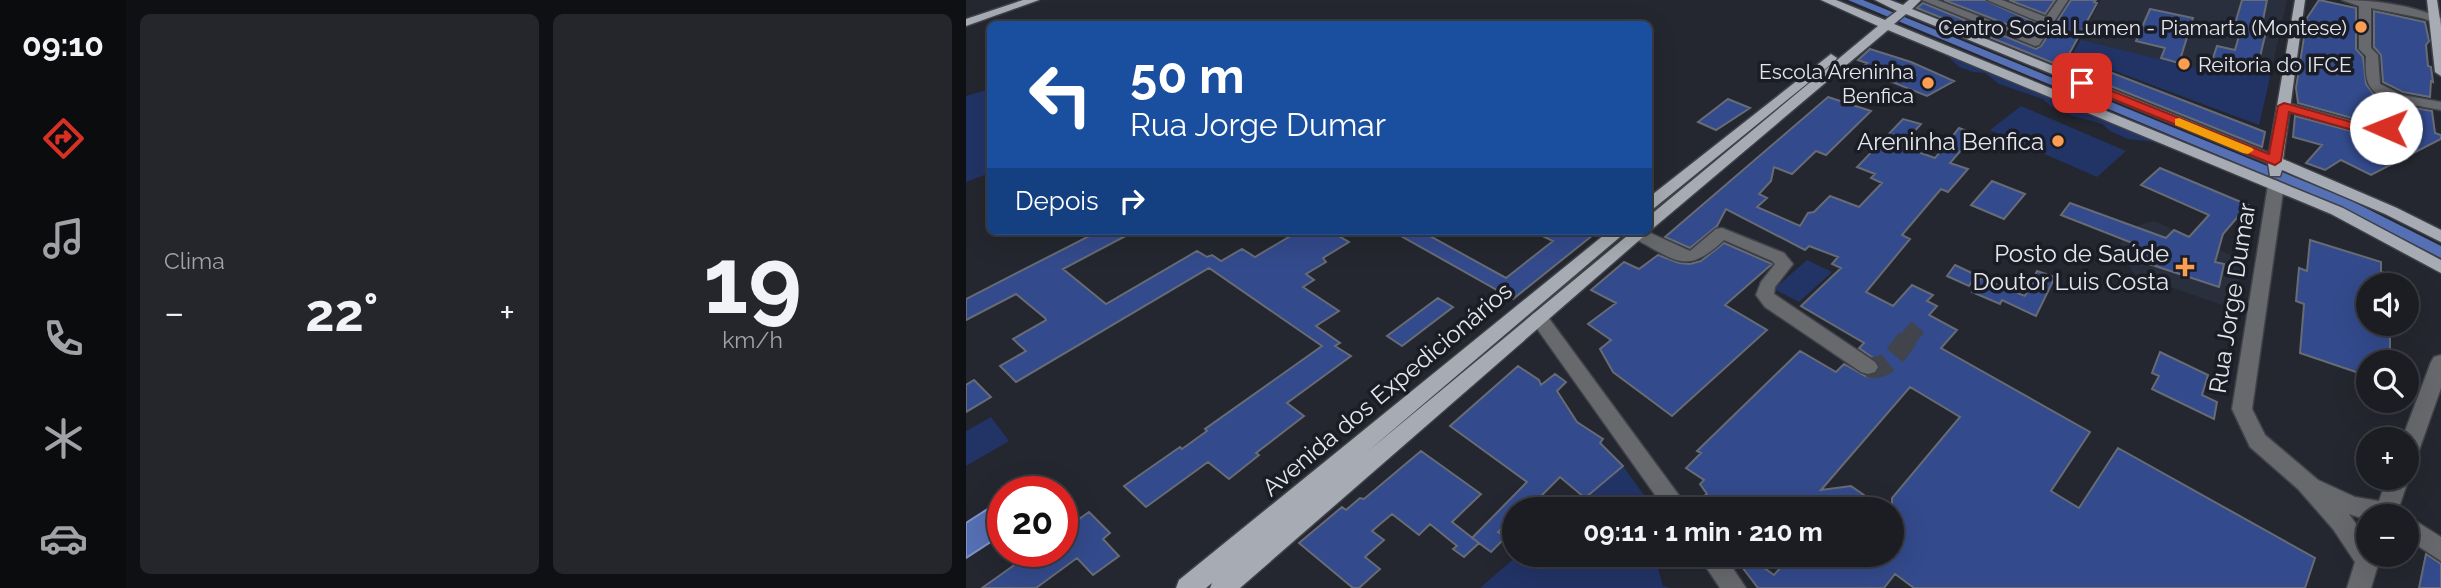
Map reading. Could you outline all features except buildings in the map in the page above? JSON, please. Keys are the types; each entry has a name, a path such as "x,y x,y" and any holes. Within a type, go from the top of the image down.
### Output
{"main road":[{"path":"966,20 978,13 983,0"},
{"path":"966,20 1034,0"},
{"path":"1826,0 1892,14 2275,173 2337,211 2441,267"},
{"path":"1880,0 1892,14 2275,173 2391,211 2441,237"},
{"name":"Avenida dos Expedicionários","path":"1652,218 1746,135 1892,14 1916,0"},
{"name":"Rua Jorge Dumar","path":"2275,173 2300,0"},
{"path":"2432,0 2438,20 2441,72"},
{"name":"Avenida dos Expedicionários","path":"1652,203 1746,135"},
{"name":"Avenida dos Expedicionários","path":"1222,588 1632,235"},
{"name":"Avenida dos Expedicionários","path":"1188,588 1632,235"}],"street":[{"path":"1927,0 2035,42 2063,0"},
{"path":"1992,0 2048,22"},
{"path":"2347,0 2438,20"},
{"path":"2365,3 2365,46 2372,55 2371,82 2379,92 2399,99 2441,106"},
{"path":"2284,106 2380,133 2385,132 2395,102 2399,99"},
{"name":"Rua Jorge Dumar","path":"2275,173 2242,410 2257,441 2306,482 2356,541"},
{"path":"1644,235 1684,257 1692,258 1702,252 1722,233 1777,257 1785,264 1767,286 1765,295 1772,303 1868,367"},
{"path":"1539,318 1669,497"},
{"path":"2417,427 2441,362"},
{"path":"2306,482 2356,508"},
{"path":"2419,534 2441,550"},
{"path":"1719,567 1734,588"},
{"path":"2359,588 2365,567"}],"shaded area":[{"name":"Reitoria do IFCE","path":"2101,0 2287,0 2259,125 2072,55"},
{"path":"2081,40 2220,74 2220,62 2271,73 2259,125 2072,55"},
{"path":"1944,53 2155,142 2128,139 2110,131 2103,124 2073,116 2050,106 2043,99 1999,84 1985,73 1959,67"},
{"path":"987,90 987,174 966,182 966,96"},
{"name":"Areninha Benfica","path":"2021,106 2126,151 2097,177 1990,130"},
{"name":"Posto de Saúde Doutor Luis Costa","path":"2154,221 2242,260 2234,309 2135,275 2121,255 2120,244 2129,228"},
{"path":"1807,260 1832,272 1799,302 1774,289"},
{"path":"991,417 1009,441 966,466 966,431"},
{"path":"1623,466 1645,497 1586,497"},
{"path":"987,509 987,544 966,558 966,523"},
{"path":"1504,567 1659,567 1663,586 1670,588 1480,588"}],"waterway":[{"path":"1853,0 2345,203 2441,253"}],"tunnel":[{"path":"1907,340 1920,324"},
{"path":"1868,367 1887,363 1908,338"}],"slow traffic":[{"path":"2179,122 2248,150"}],"place":[{"name":"Centro Social Lumen - Piamarta (Montese)","path":"2361,27"},
{"name":"Reitoria do IFCE","path":"2184,64"},
{"name":"Escola Areninha Benfica","path":"1928,83"},
{"name":"Areninha Benfica","path":"2058,141"},
{"name":"Posto de Saúde Doutor Luis Costa","path":"2185,267"}],"route":[{"path":"2082,83 2275,161 2284,106 2374,132 2383,133 2386,128"}]}
